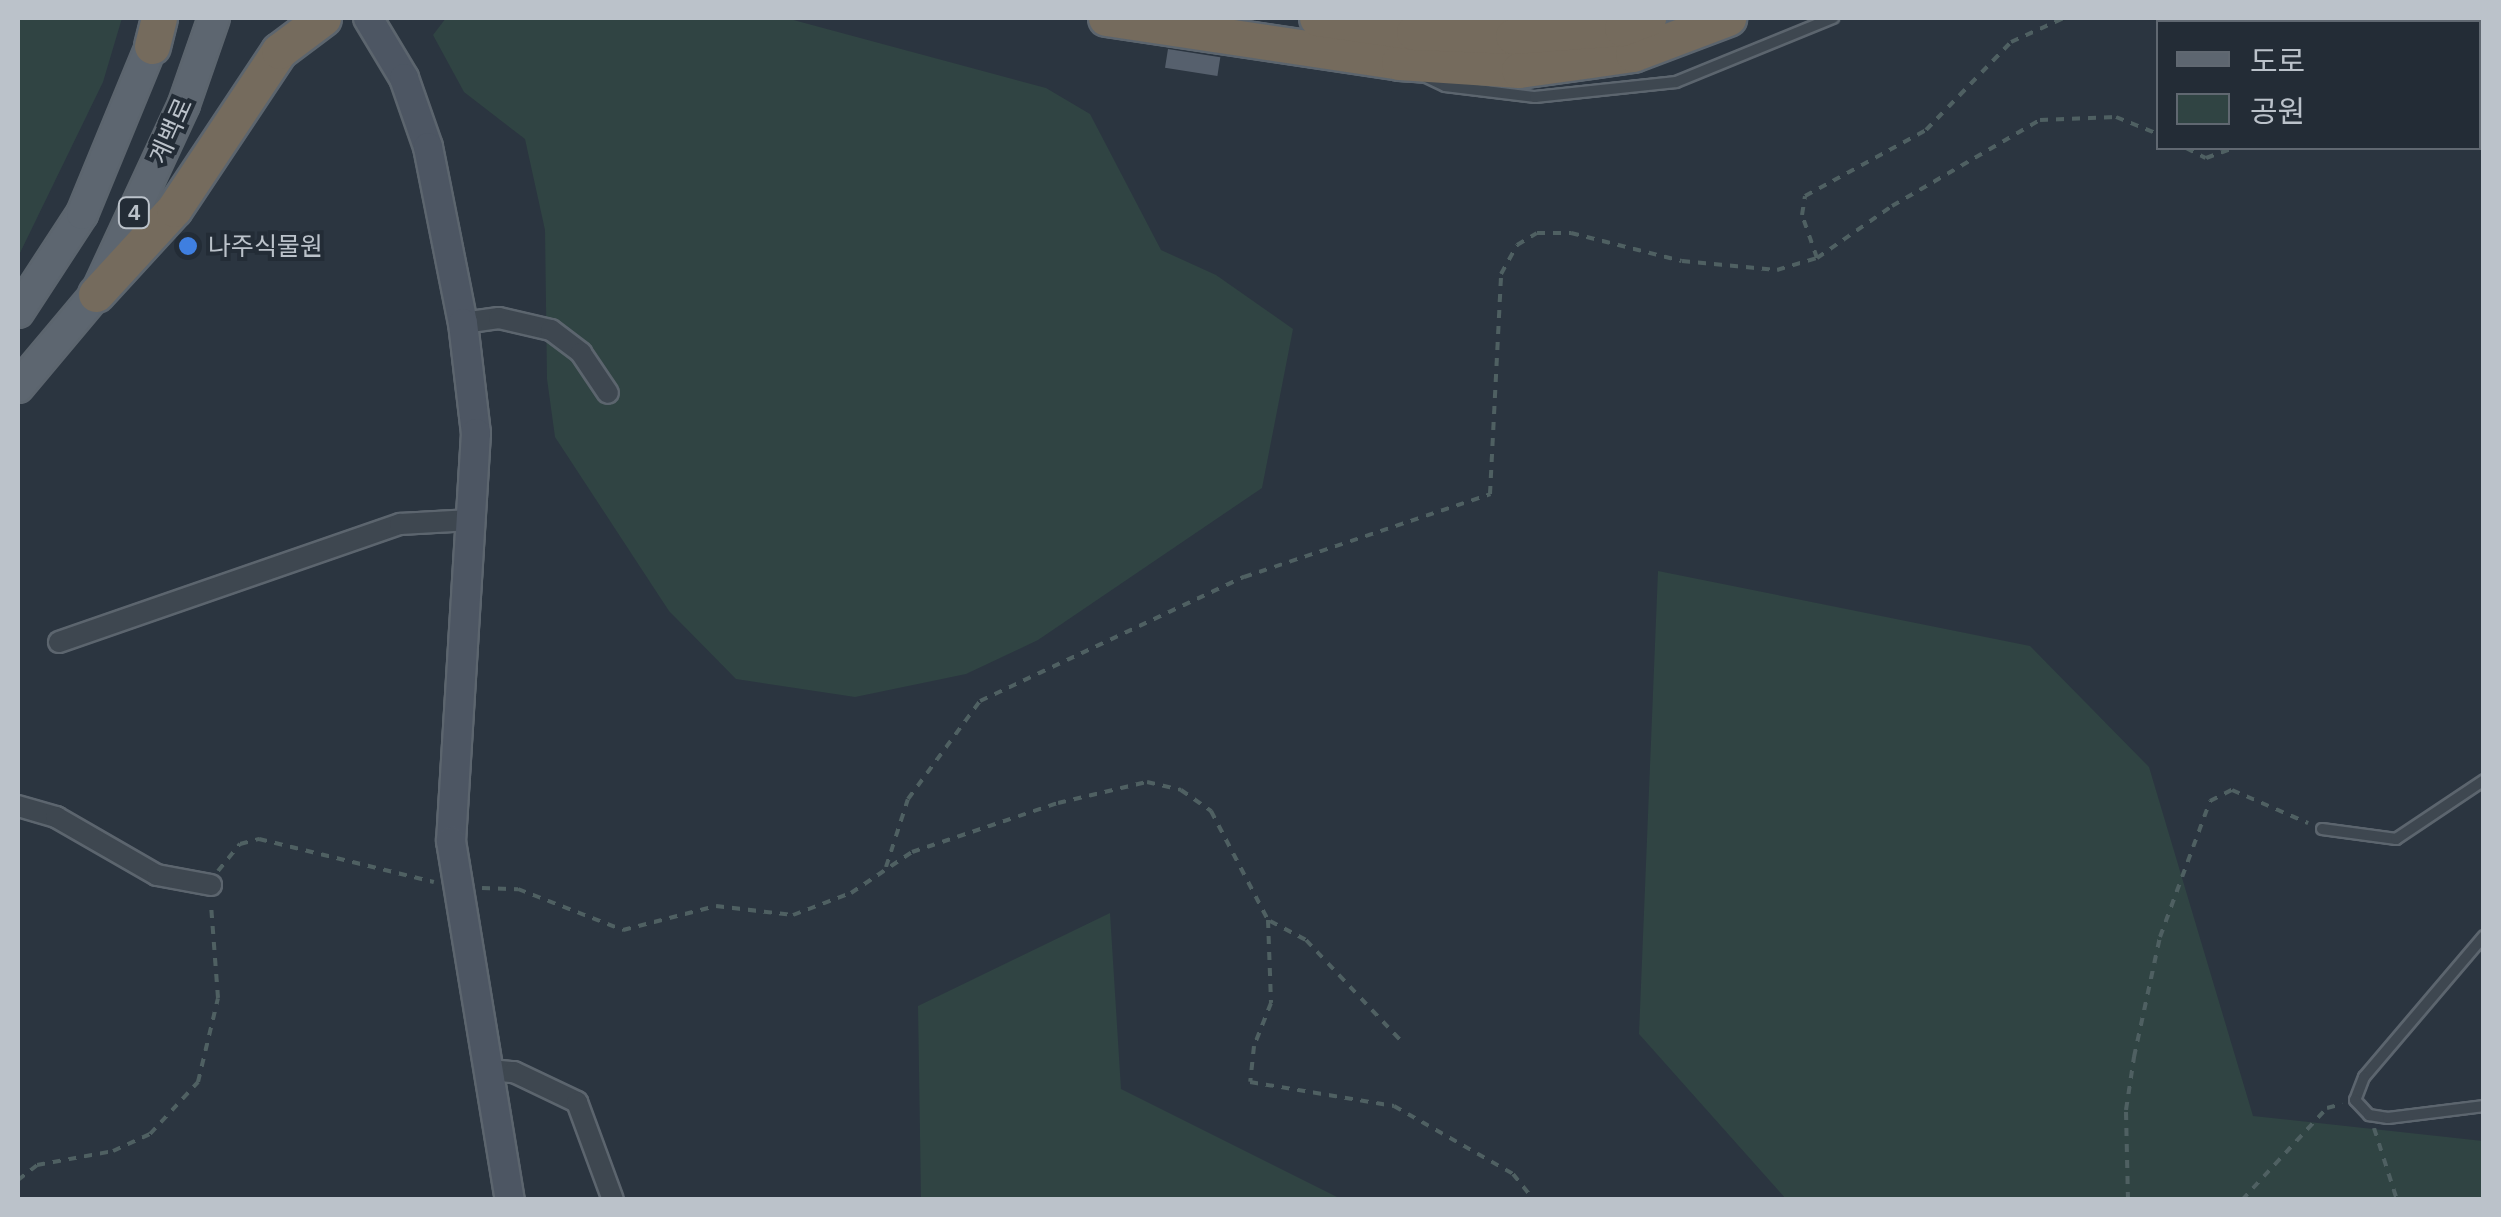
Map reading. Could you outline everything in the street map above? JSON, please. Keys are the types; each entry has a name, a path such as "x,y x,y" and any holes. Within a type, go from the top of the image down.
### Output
{"highway":[{"path":"96,294 174,210 279,51 323,18"},
{"path":"1106,18 1417,37 1513,36 1622,28 1648,18"},
{"path":"1317,18 1417,37 1519,70 1632,54 1728,18"}],"main road":[{"name":"계백로","path":"18,387 96,294 184,104 214,18"},
{"name":"계백로","path":"18,312 82,214 158,27"}],"street":[{"path":"368,18 404,78 428,146 463,323 476,433 450,841 510,1200"},
{"path":"463,323 498,318 551,330 581,353 608,393"},
{"path":"59,642 400,524 471,520"},
{"path":"18,806 56,817 157,875 211,885"},
{"path":"488,1070 530,1078 577,1102 613,1200"}],"lane":[{"path":"1417,37 1446,86 1534,97 1676,82 1834,18"},
{"path":"2322,829 2396,839 2484,780"},
{"path":"2484,936 2364,1077 2355,1100 2369,1115 2404,1117 2484,1106"}],"path":[{"path":"1817,258 1802,215 1805,196 1926,130 2011,42 2064,18"},
{"path":"886,867 908,799 980,702 1244,577 1490,494 1501,274 1517,245 1537,233 1572,233 1726,268 1777,270 1817,258 1892,206 2040,120 2116,118 2156,133"},
{"path":"2190,150 2206,158 2228,150"},
{"path":"18,1180 37,1165 114,1151 150,1134 198,1082 218,998 211,885 240,844 259,839 455,888 518,889 623,930 716,906 793,915 851,893 886,867 979,829 1148,782 1181,790 1211,811 1268,920 1271,1003 1250,1082 1394,1106 1514,1174 1534,1200"},
{"path":"2128,1200 2126,1110 2134,1057 2160,937 2210,801 2232,790 2322,829"},
{"path":"1268,920 1306,940 1402,1042"},
{"path":"2242,1200 2327,1108 2355,1100"},
{"path":"2369,1115 2397,1200"}],"green space":[{"path":"18,18 122,18 103,82 18,257"},
{"path":"446,18 786,18 1046,88 1090,114 1161,250 1216,275 1293,329 1262,488 1038,640 966,674 855,697 736,679 669,611 555,437 547,379 545,230 525,139 464,92 433,35"},
{"path":"1658,571 2030,646 2149,767 2253,1116 2483,1141 2483,1199 1786,1199 1639,1034"},
{"path":"1110,913 1121,1089 1341,1199 921,1199 918,1006"}],"building":[{"path":"1168,49 1220,57 1217,76 1165,68"}],"place":[{"name":"나주식물원","path":"188,246"}]}
